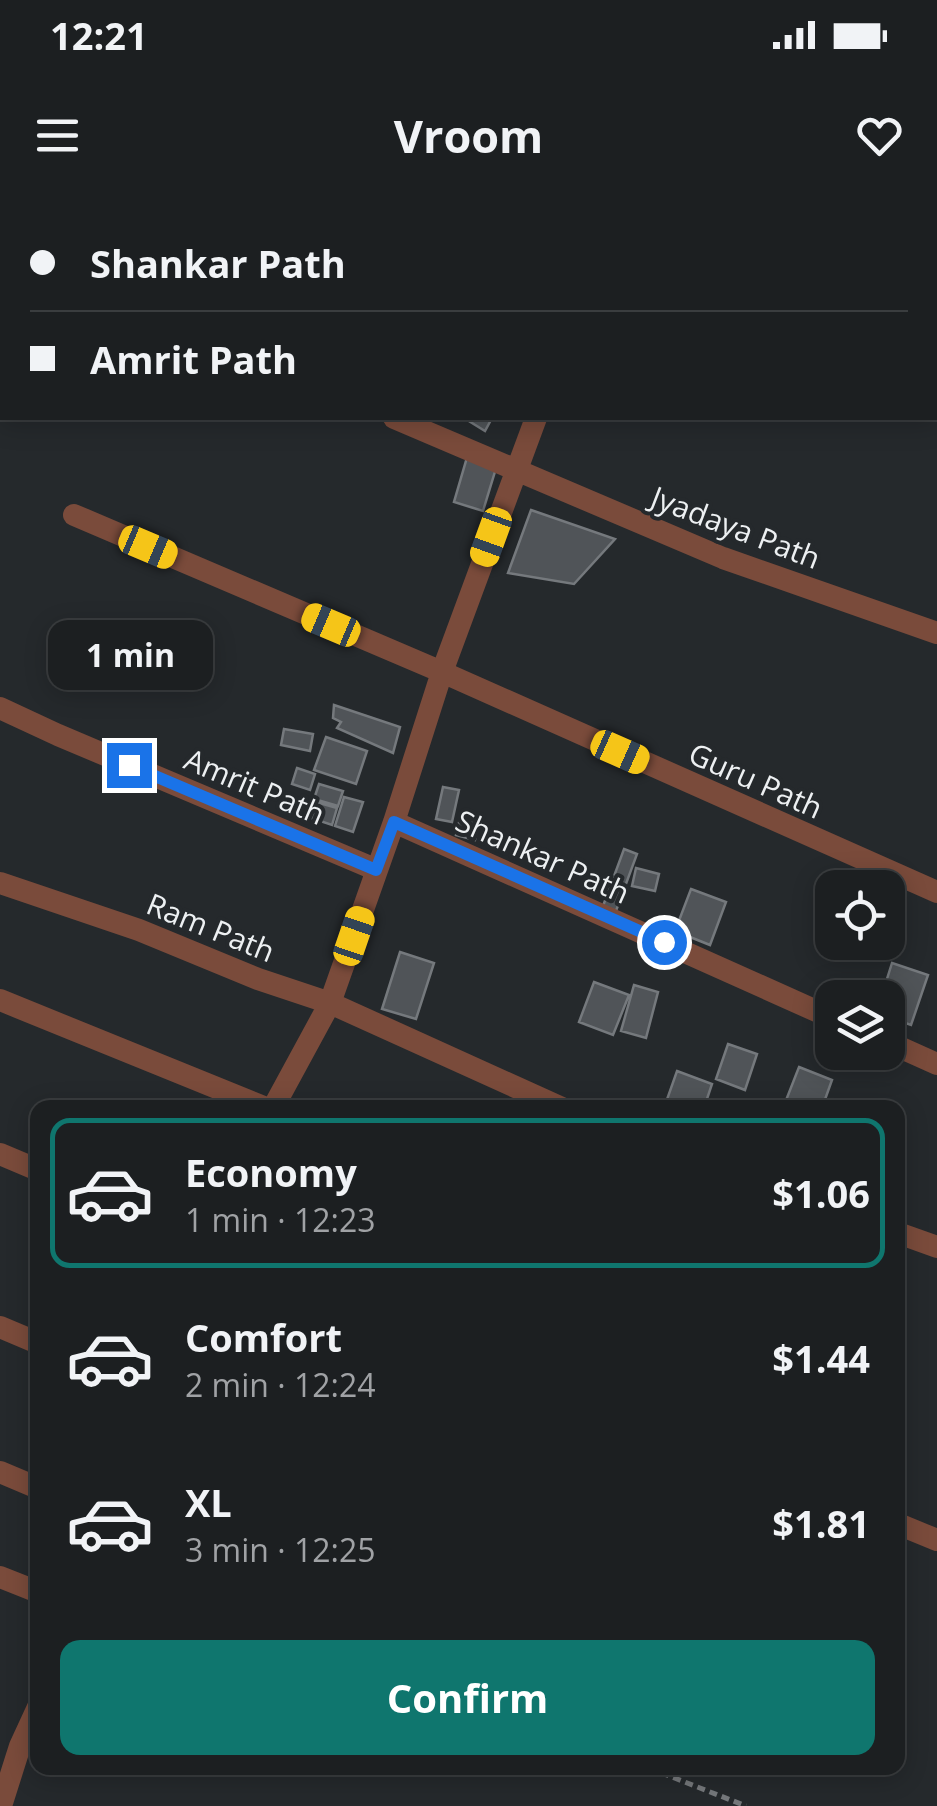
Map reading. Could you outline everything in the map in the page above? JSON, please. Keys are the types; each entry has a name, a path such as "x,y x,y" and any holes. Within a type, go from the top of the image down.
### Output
{"street":[{"name":"Jyadaya Path","path":"399,420 723,558 937,633"},
{"path":"274,1100 330,1003 442,672 535,420"},
{"name":"Guru Path","path":"74,515 442,672 937,892"},
{"name":"Amrit Path","path":"0,708 376,870"},
{"name":"Shankar Path","path":"394,822 815,1010"},
{"name":"Ram Path","path":"0,883 139,930 330,1003 544,1100"},
{"path":"0,1000 249,1100"},
{"path":"905,1050 937,1064"},
{"path":"0,1154 30,1167"},
{"path":"905,1236 937,1247"},
{"path":"0,1327 30,1340"},
{"path":"0,1472 30,1485"},
{"path":"905,1527 937,1540"},
{"path":"0,1577 30,1589"},
{"path":"1,1806 10,1741 30,1717"}],"path":[{"path":"667,1775 746,1806"}],"building":[{"path":"467,420 491,420 485,431"},
{"path":"468,454 497,465 483,511 454,502"},
{"path":"531,510 615,539 574,584 508,573"},
{"path":"334,705 400,727 393,753 337,728 341,722 333,718"},
{"path":"284,729 313,734 310,751 281,745"},
{"path":"326,737 367,751 356,784 314,770"},
{"path":"297,768 315,774 310,790 292,784"},
{"path":"319,784 343,791 338,806 314,799"},
{"path":"443,787 459,790 452,822 436,819"},
{"path":"344,797 363,802 353,832 335,826"},
{"path":"316,802 337,808 332,825 311,818"},
{"path":"461,814 480,819 475,840 456,835"},
{"path":"624,849 637,854 616,911 603,906"},
{"path":"636,868 659,874 655,891 632,886"},
{"path":"691,889 726,902 710,945 675,931"},
{"path":"400,952 434,963 416,1019 382,1009"},
{"path":"892,963 928,975 911,1025 905,1023 905,980 887,980"},
{"path":"594,982 629,995 613,1035 579,1022"},
{"path":"634,985 658,992 646,1038 621,1031"},
{"path":"728,1044 757,1054 745,1090 716,1079"},
{"path":"799,1067 832,1080 825,1100 786,1100"},
{"path":"677,1071 712,1084 707,1100 667,1100"}],"route":[{"path":"129,765 376,870 394,822 664,942"}]}
